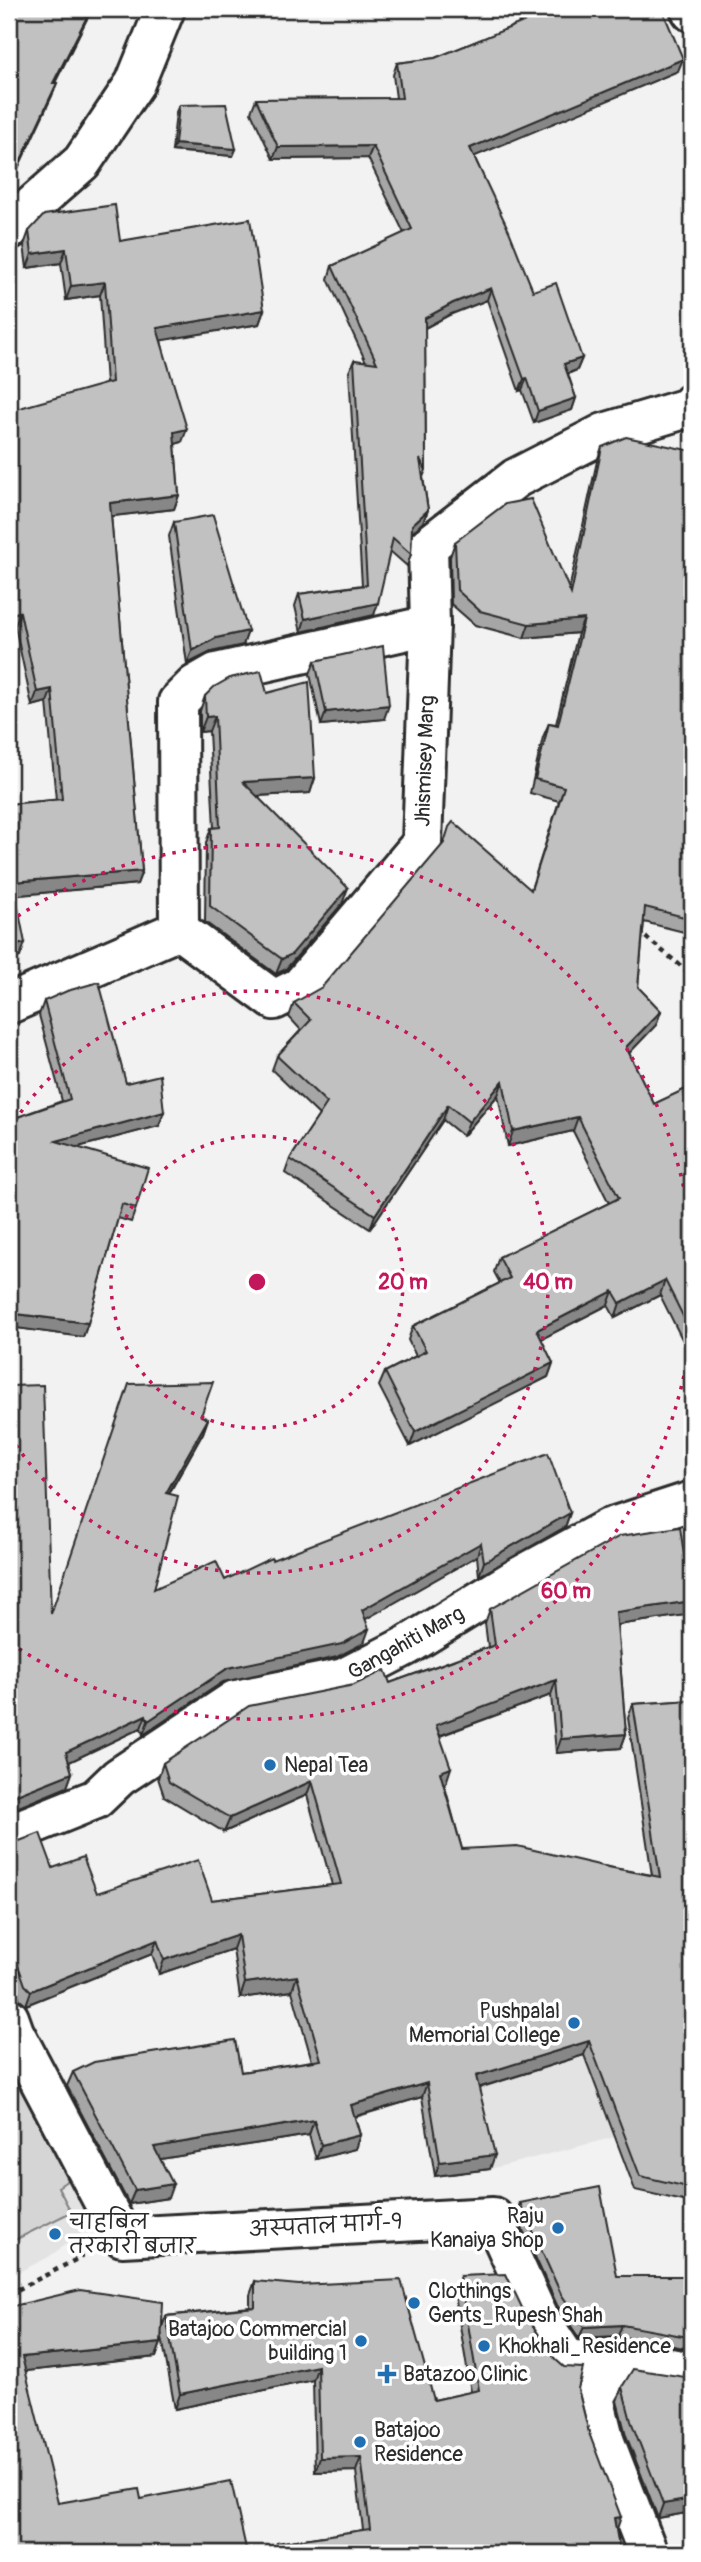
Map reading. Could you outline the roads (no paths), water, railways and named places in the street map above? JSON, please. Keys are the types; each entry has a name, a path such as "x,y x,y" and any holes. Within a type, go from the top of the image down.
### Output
{"street":[{"path":"9,230 14,222 82,162 135,83 165,9"},
{"name":"Jhismisey Marg","path":"179,930 274,1000 300,987 422,843 430,625 428,546 516,478 604,433 691,407 692,403"},
{"path":"9,1003 179,930 178,702 195,685 216,673 430,625"},
{"name":"Gangahiti Marg","path":"9,1834 96,1799 120,1777 235,1700 344,1678 408,1645 517,1578 610,1528 692,1501"},
{"name":"अस्पताल मार्ग-१","path":"9,2018 122,2236 493,2217 538,2316 568,2361 616,2359 692,2372"},
{"path":"616,2359 594,2398 605,2442 648,2553"}],"place":[{"name":"Nepal Tea","path":"270,1765"},
{"name":"Pushpalal Memorial College","path":"574,2023"},
{"name":"Raju Kanaiya Shop","path":"558,2228"},
{"name":"चाहबिल तरकारी बजार","path":"55,2234"},
{"name":"Clothings Gents_Rupesh Shah","path":"414,2303"},
{"name":"Batajoo Commercial building 1","path":"361,2341"},
{"name":"Khokhali_Residence","path":"484,2346"},
{"name":"Batazoo Clinic","path":"387,2374"},
{"name":"Batajoo Residence","path":"360,2442"}]}
